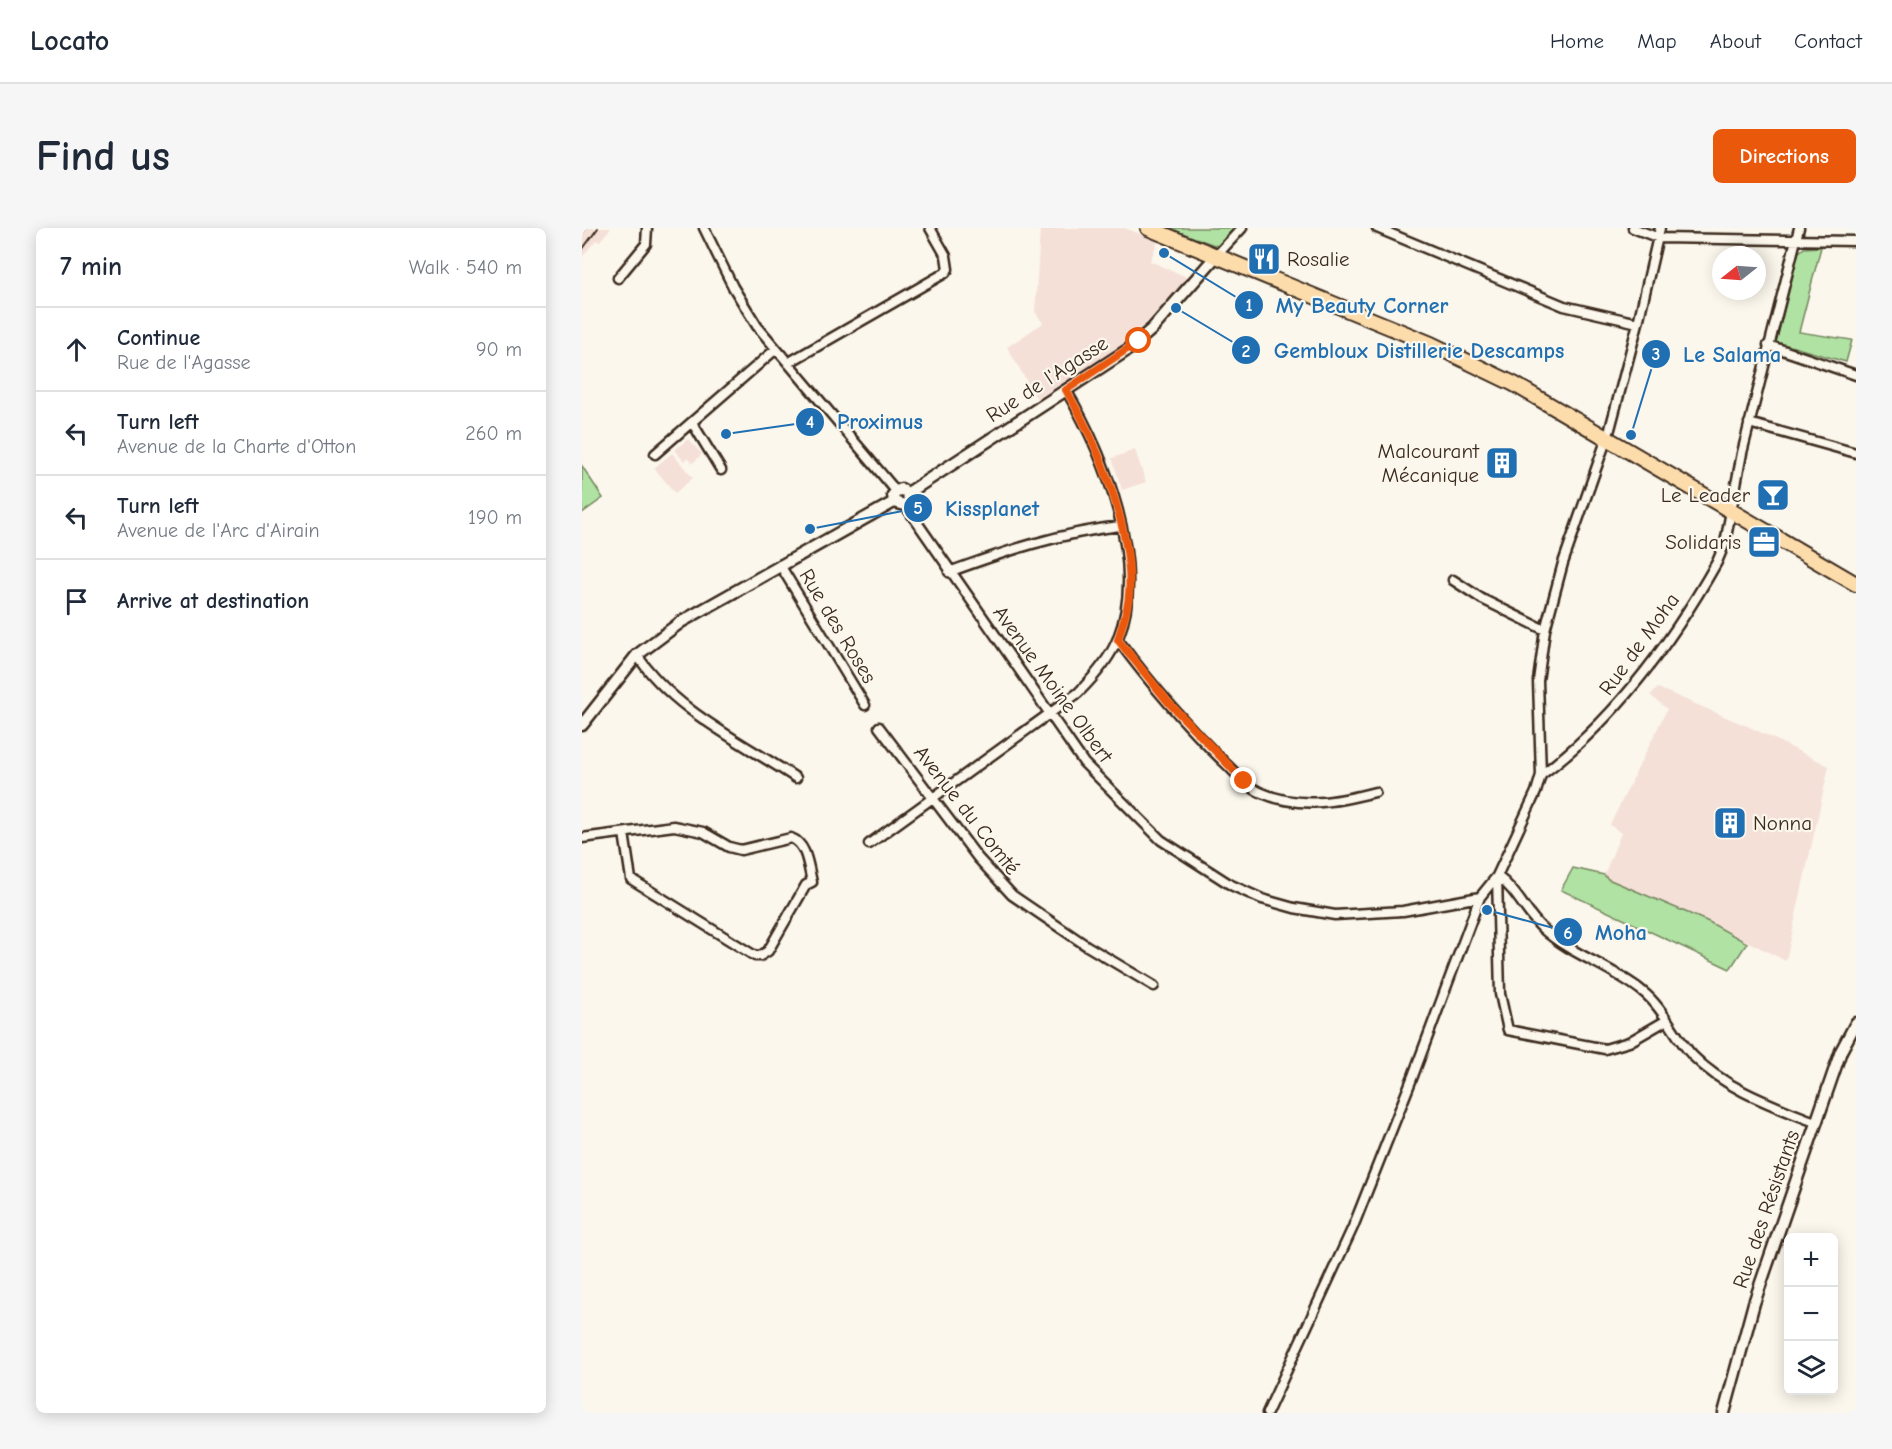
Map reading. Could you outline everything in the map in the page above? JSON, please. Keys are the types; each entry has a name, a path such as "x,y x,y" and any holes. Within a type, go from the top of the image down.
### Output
{"main road":[{"path":"1148,228 1431,344 1514,384 1606,440 1856,584"}],"street":[{"path":"618,278 646,244 647,228"},
{"name":"Avenue Moine Olbert","path":"704,228 740,300 776,349 898,499 1084,763 1161,840 1231,885 1262,899 1294,908 1335,915 1403,911 1480,897"},
{"path":"788,363 945,273 948,269 946,256 930,228"},
{"path":"1217,255 1242,228"},
{"path":"1377,228 1564,306 1638,323"},
{"path":"1633,228 1659,233 1795,241 1856,241"},
{"name":"Rue de Moha","path":"1541,775 1585,739 1629,693 1717,562 1725,543 1749,423 1799,228"},
{"path":"1267,1413 1353,1227 1435,1019 1480,897 1497,876 1536,792 1541,775 1538,681 1545,630 1563,562 1606,440 1638,323 1659,233"},
{"name":"Rue de l'Agasse","path":"898,499 901,489 908,493 1139,341 1217,255"},
{"path":"1768,345 1856,375"},
{"path":"655,454 693,424 776,349"},
{"path":"869,844 1078,693 1093,678 1118,640 1129,596 1129,566 1120,525 1096,448 1066,390"},
{"path":"1749,423 1856,453"},
{"path":"693,424 721,470"},
{"path":"582,725 637,655 681,622 898,499"},
{"path":"949,572 1030,543 1072,532 1120,525"},
{"name":"Rue des Roses","path":"780,565 865,705"},
{"path":"1453,580 1482,599 1545,630"},
{"path":"1118,640 1206,744 1244,781 1261,792 1308,804 1332,803 1375,792"},
{"path":"637,655 648,671 691,709 796,778"},
{"name":"Avenue du Comté","path":"879,727 978,858 1012,895 1087,946 1154,986"},
{"path":"582,838 674,826 703,832 729,847 741,850 791,838 798,840 804,849 812,882 806,885 768,951 755,956 631,879 624,833"},
{"path":"1497,876 1510,885 1540,927 1584,956 1607,966 1647,995 1689,1051 1710,1069 1746,1092 1817,1123"},
{"path":"1497,876 1500,994 1508,1030 1605,1049 1629,1042 1667,1020"},
{"name":"Rue des Résistants","path":"1724,1413 1754,1303 1841,1051 1856,1023"}],"shaded area":[{"path":"582,228 611,228 599,242 596,240 583,256 582,262"},
{"path":"1040,228 1125,228 1158,241 1150,261 1189,278 1126,344 1037,399 1007,347 1043,323 1035,312"},
{"path":"688,439 702,454 693,463 688,458 684,461 674,450"},
{"path":"1135,450 1146,482 1122,490 1112,458"},
{"path":"672,453 693,478 675,493 654,468"},
{"path":"1658,688 1754,729 1829,766 1786,961 1709,922 1608,879 1604,875 1621,833 1610,825 1667,709 1650,695"}],"green space":[{"path":"1168,228 1237,228 1220,247"},
{"path":"1821,247 1799,332 1852,340 1846,362 1776,342 1798,253 1804,248"},
{"path":"582,466 603,498 582,513"},
{"path":"1573,868 1604,875 1608,879 1709,922 1747,943 1730,969 1561,890"}],"railway":[{"path":"582,233 586,228"},
{"path":"582,250 598,228"}],"place":[{"name":"My Beauty Corner","path":"1164,253"},
{"name":"Rosalie","path":"1264,259"},
{"name":"Gembloux Distillerie Descamps","path":"1176,308"},
{"name":"Proximus","path":"726,434"},
{"name":"Le Salama","path":"1631,435"},
{"name":"Malcourant Mécanique","path":"1502,463"},
{"name":"Le Leader","path":"1773,495"},
{"name":"Kissplanet","path":"810,529"},
{"name":"Solidaris","path":"1764,542"},
{"name":"Nonna","path":"1730,823"},
{"name":"Moha","path":"1487,910"}],"route":[{"path":"1139,341 1066,390 1084,420 1102,464 1129,566 1129,596 1118,640 1169,703 1244,781"}]}
